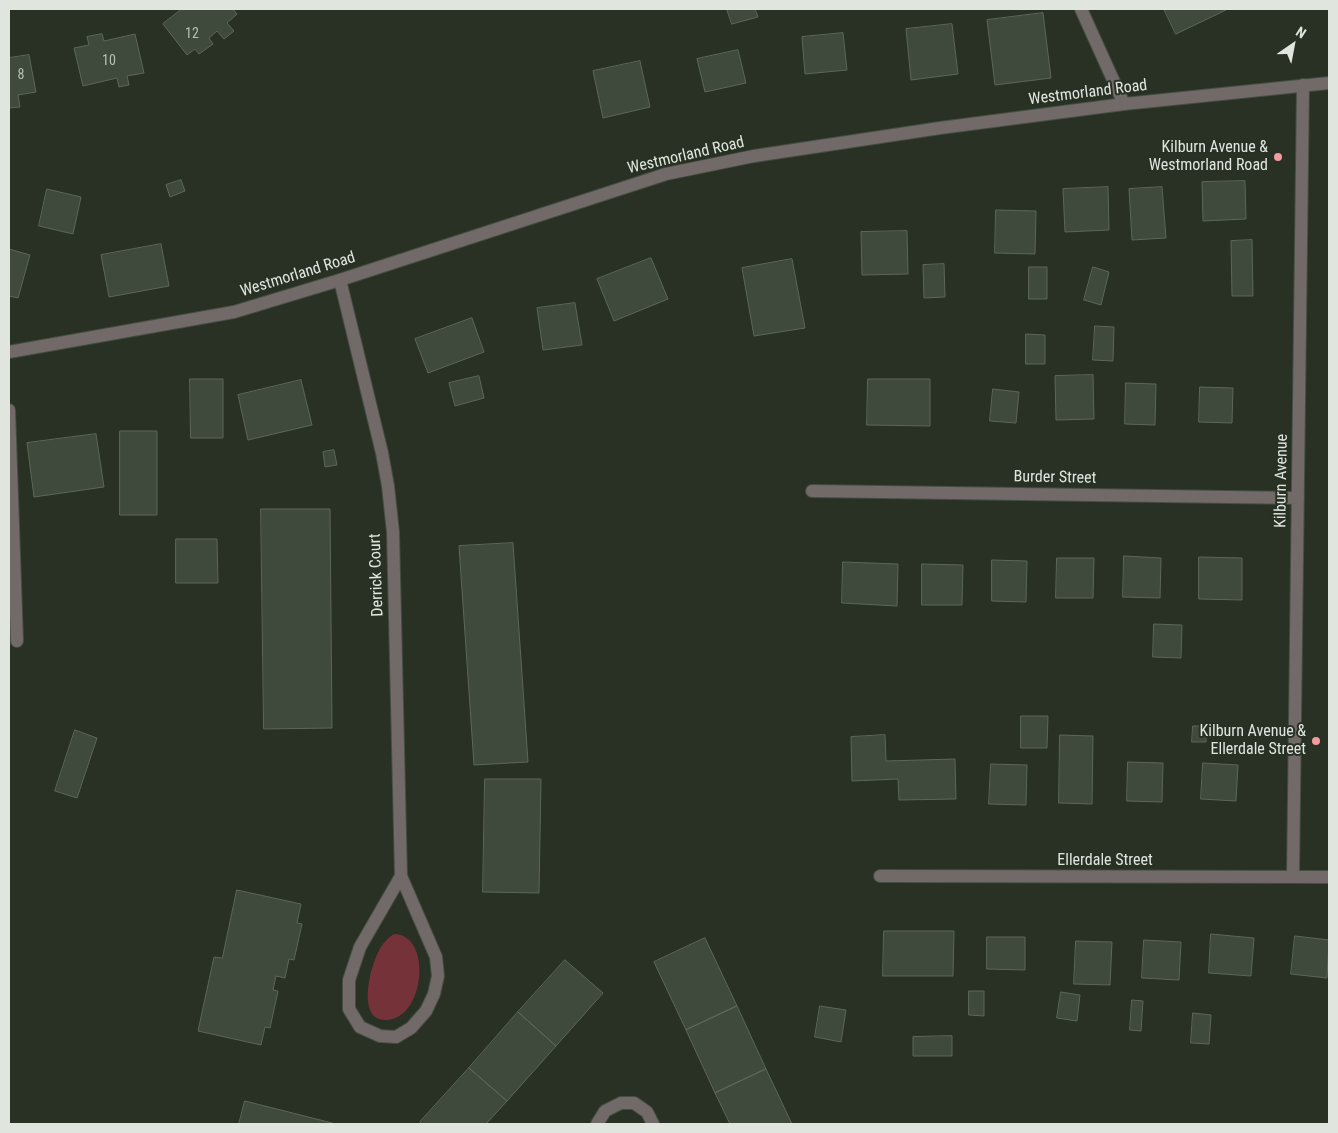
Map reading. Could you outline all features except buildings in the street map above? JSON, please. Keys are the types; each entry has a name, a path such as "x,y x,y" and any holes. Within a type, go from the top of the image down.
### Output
{"street":[{"path":"1081,9 1124,104"},
{"name":"Westmorland Road","path":"9,352 234,312 340,280 666,174 754,156 846,141 1124,104 1329,83"},
{"name":"Kilburn Avenue","path":"1293,877 1303,86"},
{"name":"Derrick Court","path":"340,280 382,453 392,522 401,876 436,957 438,976 434,994 426,1011 411,1028 396,1036 380,1036 360,1027 349,1009 349,980 360,947 401,876"},
{"path":"9,410 18,641"},
{"name":"Burder Street","path":"812,491 1298,498"},
{"name":"Ellerdale Street","path":"880,876 1329,877"},
{"path":"597,1124 605,1111 621,1104 634,1103 648,1112 653,1124"}],"shaded area":[{"path":"394,934 406,938 414,947 419,961 419,977 416,992 409,1006 399,1016 386,1020 376,1018 371,1011 368,1001 368,990 377,954 388,938"}],"place":[{"name":"Kilburn Avenue & Westmorland Road","path":"1278,157"},
{"name":"Kilburn Avenue & Ellerdale Street","path":"1316,741"}]}
